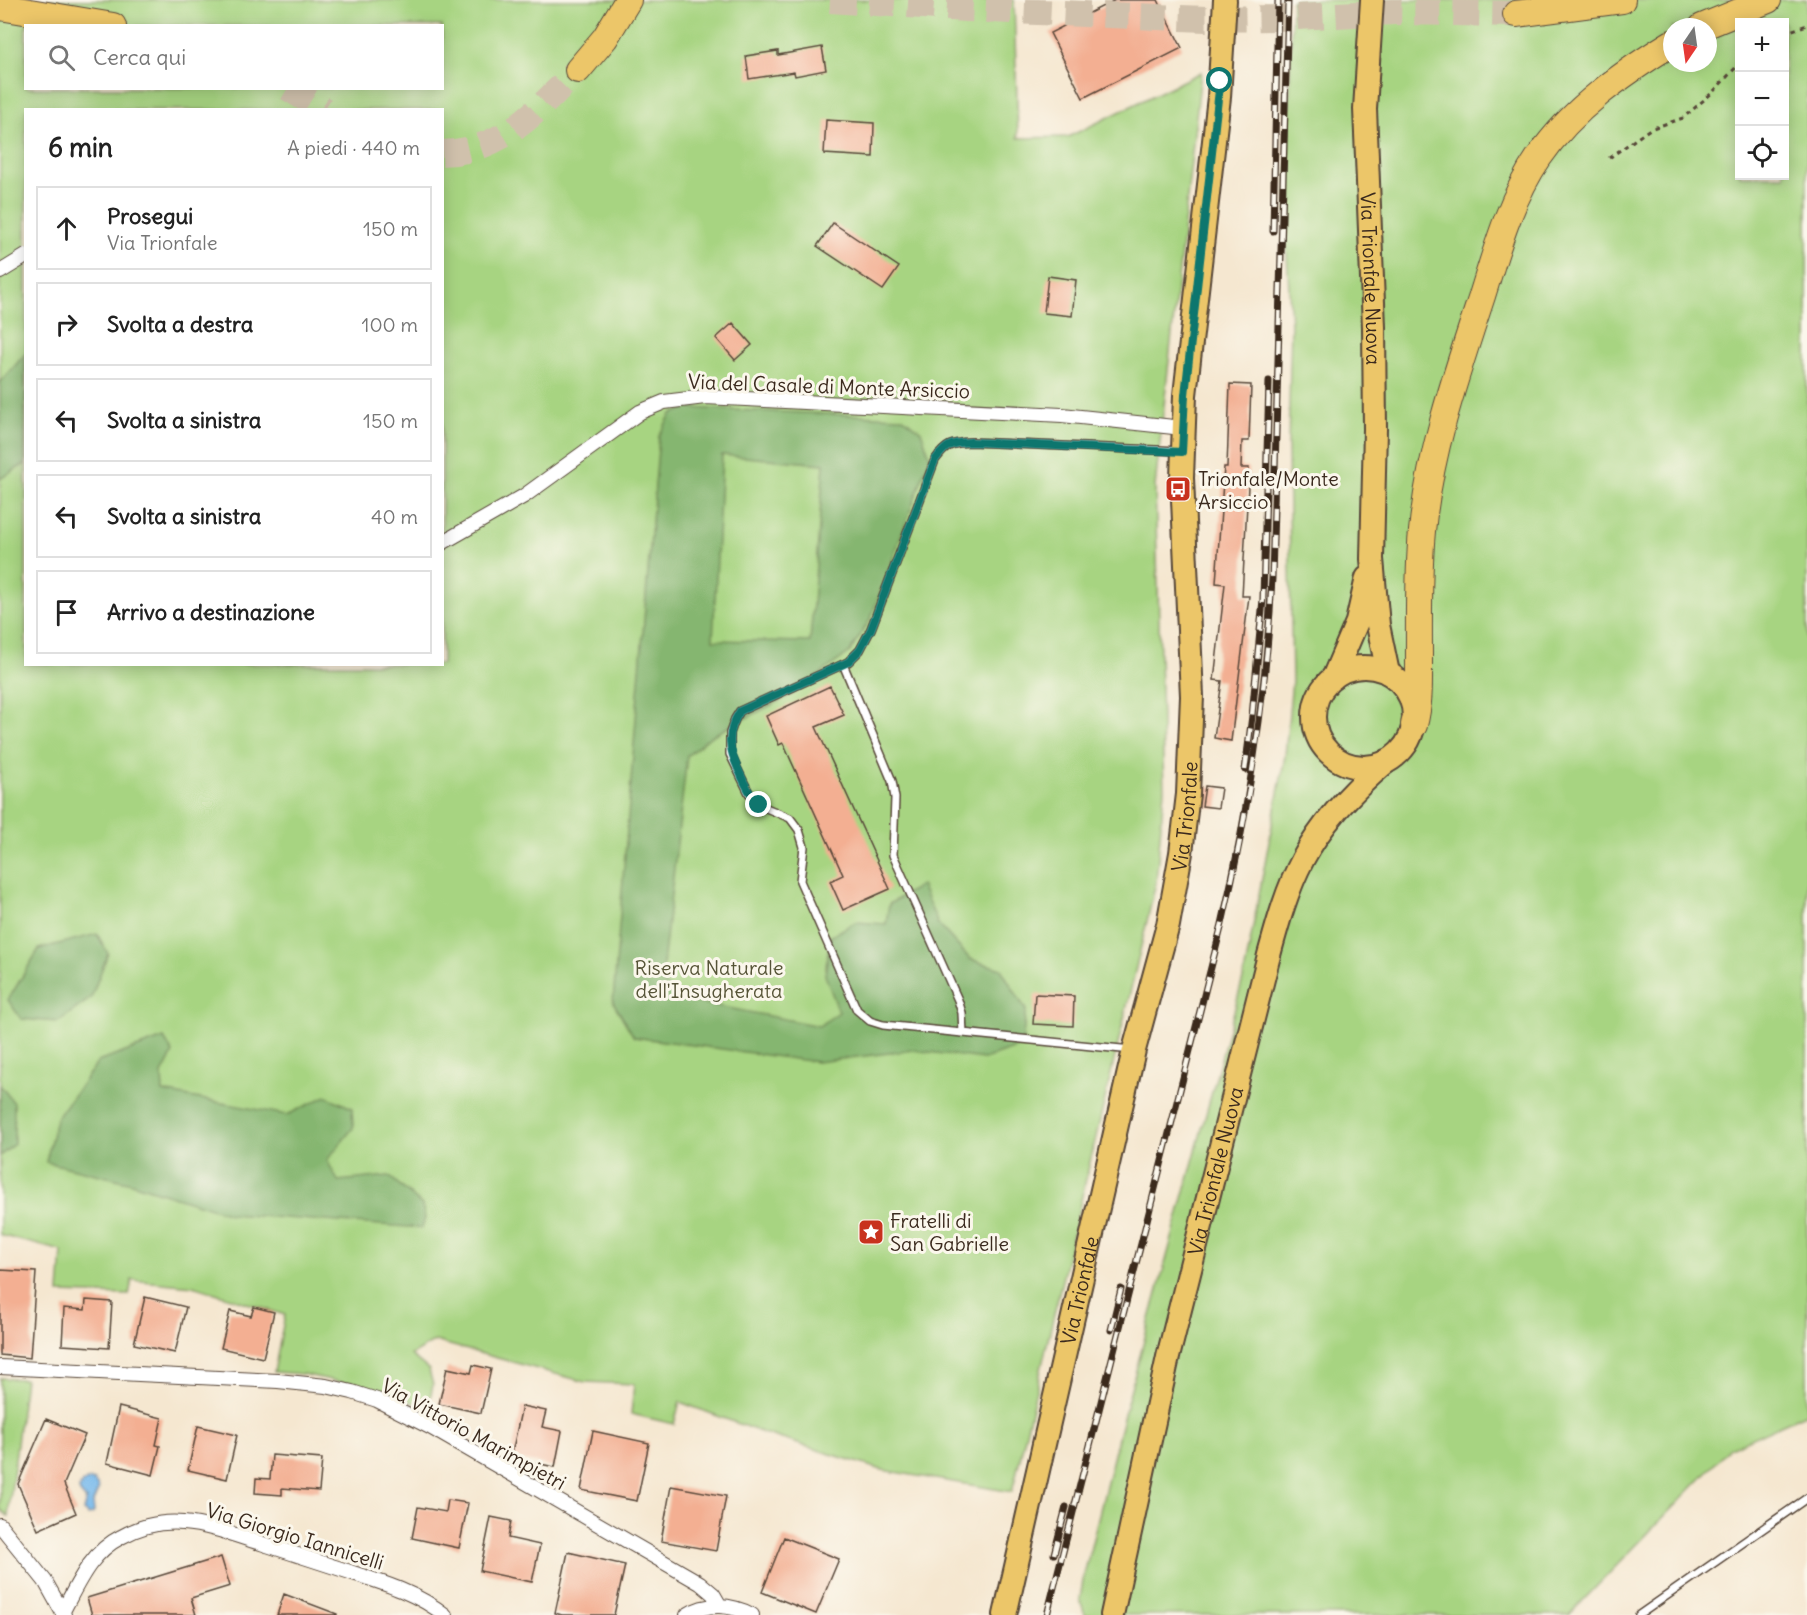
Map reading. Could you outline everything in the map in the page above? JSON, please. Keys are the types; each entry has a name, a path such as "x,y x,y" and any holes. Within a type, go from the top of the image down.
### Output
{"highway":[{"path":"1516,14 1622,0"},
{"path":"1717,21 1768,0"},
{"path":"578,70 605,38 626,3"},
{"path":"0,8 100,24"},
{"path":"1414,725 1418,697 1420,549 1429,484 1450,394 1507,221 1532,168 1565,125 1607,87 1663,49"}],"main road":[{"name":"Via Trionfale","path":"1005,1615 1134,1050 1172,904 1181,853 1188,794 1192,696 1182,452 1183,428 1219,97 1226,0"},
{"name":"Via Trionfale Nuova","path":"1372,0 1365,109 1374,327 1375,429 1372,558 1378,625 1388,673"},
{"name":"Via Trionfale Nuova","path":"1334,678 1358,622 1372,558"},
{"path":"1358,667 1378,669 1400,682 1409,695 1414,710 1414,725 1409,740 1400,752 1388,761 1374,766 1359,766 1345,763 1324,745 1319,738 1315,722 1315,709 1322,691 1341,673 1358,667"},
{"name":"Via Trionfale Nuova","path":"1112,1615 1168,1357 1281,912 1295,874 1317,836 1354,792 1388,761"}],"street":[{"path":"0,272 24,257"},
{"name":"Via del Casale di Monte Arsiccio","path":"444,542 524,496 636,414 658,404 678,399 705,397 1040,414 1183,428"},
{"name":"Via Vittorio Marimpietri","path":"0,1367 278,1381 326,1386 360,1394 377,1400 430,1427 700,1583 711,1591 720,1606"},
{"name":"Via Giorgio Iannicelli","path":"63,1613 87,1568 106,1547 121,1536 144,1527 170,1522 199,1525 384,1583 419,1598 446,1615"},
{"path":"0,1525 51,1590 63,1613"},
{"path":"687,1615 700,1609 720,1606 752,1615"}],"lane":[{"path":"1134,1050 883,1025 870,1021 857,1010 800,881 804,847 799,830 790,818 759,805 749,793 730,753 730,733 740,711 848,662 860,650 871,629 935,460 944,448 954,443 971,442 1182,452"},
{"path":"843,664 892,781 895,798 893,855 958,1000 962,1013 963,1033"},
{"path":"1640,1615 1807,1497"}],"path":[{"path":"1789,32 1807,26"},
{"path":"1609,158 1650,129 1683,118 1712,93 1735,68"}],"green space":[{"name":"Riserva Naturale dell'Insugherata","path":"0,0 1014,0 1018,138 1068,137 1201,72 1155,487 1164,790 1156,883 1012,1492 882,1470 766,1434 680,1402 674,1424 631,1414 634,1384 585,1382 435,1341 411,1355 429,1370 433,1385 428,1408 378,1390 302,1374 274,1372 285,1315 193,1286 132,1280 129,1295 59,1293 62,1251 0,1235"},
{"path":"1292,0 1807,0 1807,1413 1730,1448 1569,1615 1085,1615 1080,1599 1124,1414 1244,975 1285,756 1292,681 1288,447 1291,325 1286,236"},
{"path":"24,355 24,465 0,479 0,383"},
{"path":"688,408 902,417 921,431 930,457 871,618 850,652 793,694 711,736 687,756 661,982 688,1000 819,1026 839,1012 825,975 830,937 855,922 886,924 889,904 921,885 938,924 970,959 1001,969 1026,1010 1022,1046 984,1059 913,1050 817,1062 634,1037 613,1002 659,436 671,414","holes":["722,455 824,464 810,642 713,640"]},
{"path":"97,934 108,953 91,998 58,1022 21,1019 8,1000 39,949"},
{"path":"164,1038 173,1053 162,1074 163,1092 287,1115 326,1096 352,1108 353,1128 327,1160 338,1181 389,1176 422,1205 425,1218 422,1228 230,1214 128,1182 46,1162 56,1119 98,1062"},
{"path":"0,1085 14,1103 14,1144 0,1156"},
{"path":"0,1378 25,1379 8,1516 0,1509"}],"water":[{"path":"89,1480 94,1481 99,1488 93,1502 94,1512 88,1515 83,1511 86,1500 79,1489 82,1483"}],"building":[{"path":"1115,0 1158,0 1182,48 1083,98 1050,33"},
{"path":"822,47 826,70 795,76 794,72 749,79 746,56 778,51 778,55"},
{"path":"826,120 874,123 873,157 824,154"},
{"path":"833,223 899,267 883,290 817,246"},
{"path":"1048,276 1076,280 1072,316 1044,313"},
{"path":"733,323 752,345 735,360 716,338"},
{"path":"1230,384 1251,385 1249,441 1242,441 1241,468 1249,468 1242,596 1249,596 1231,741 1214,738 1222,681 1214,680 1225,584 1216,583 1224,467 1227,467"},
{"path":"830,686 844,715 816,727 890,889 843,910 830,881 843,875 783,743 779,745 766,716"},
{"path":"1205,786 1221,788 1218,808 1202,806"},
{"path":"1035,994 1074,996 1073,1026 1033,1024"},
{"path":"0,1270 36,1272 30,1358 0,1355"},
{"path":"145,1297 186,1307 175,1353 134,1344"},
{"path":"86,1300 112,1302 109,1348 62,1345 64,1308 85,1310"},
{"path":"254,1307 274,1312 263,1358 221,1348 230,1311 251,1316"},
{"path":"473,1365 491,1369 481,1413 439,1404 447,1368 471,1373"},
{"path":"522,1406 546,1411 542,1427 562,1431 555,1467 511,1458"},
{"path":"119,1407 162,1418 156,1445 160,1446 153,1475 107,1463"},
{"path":"46,1419 85,1435 64,1484 76,1513 38,1530 18,1484"},
{"path":"198,1426 237,1435 227,1479 188,1470"},
{"path":"593,1431 649,1443 637,1501 581,1490"},
{"path":"272,1455 322,1459 319,1491 282,1488 282,1495 255,1493 256,1478 270,1479"},
{"path":"671,1486 726,1496 716,1551 661,1541"},
{"path":"448,1500 468,1503 459,1548 412,1538 418,1507 446,1512"},
{"path":"491,1517 511,1521 508,1538 540,1545 532,1582 480,1571"},
{"path":"784,1537 839,1559 816,1614 762,1592"},
{"path":"568,1552 625,1565 614,1615 555,1613"},
{"path":"221,1557 230,1586 191,1598 196,1615 92,1615 87,1598"},
{"path":"284,1594 337,1614 337,1615 277,1615"}],"tunnel":[{"path":"830,0 966,9 1206,19 1394,12 1516,14"},
{"path":"444,153 484,145 502,136 533,113 578,70"},
{"path":"291,90 321,108"}],"railway":[{"path":"1273,231 1278,0"},
{"path":"1047,1615 1222,924 1255,752 1261,710 1272,578 1288,0"},
{"path":"1245,770 1263,599 1269,381"},
{"path":"1111,1330 1121,1289"},
{"path":"1054,1554 1066,1507"}],"place":[{"name":"Trionfale/Monte Arsiccio","path":"1178,489"},
{"name":"Fratelli di San Gabrielle","path":"871,1232"}],"route":[{"path":"759,805 749,793 730,753 730,733 735,719 740,711 848,662 860,650 871,629 935,460 944,448 954,443 971,442 1182,452 1185,395 1220,81"}]}
